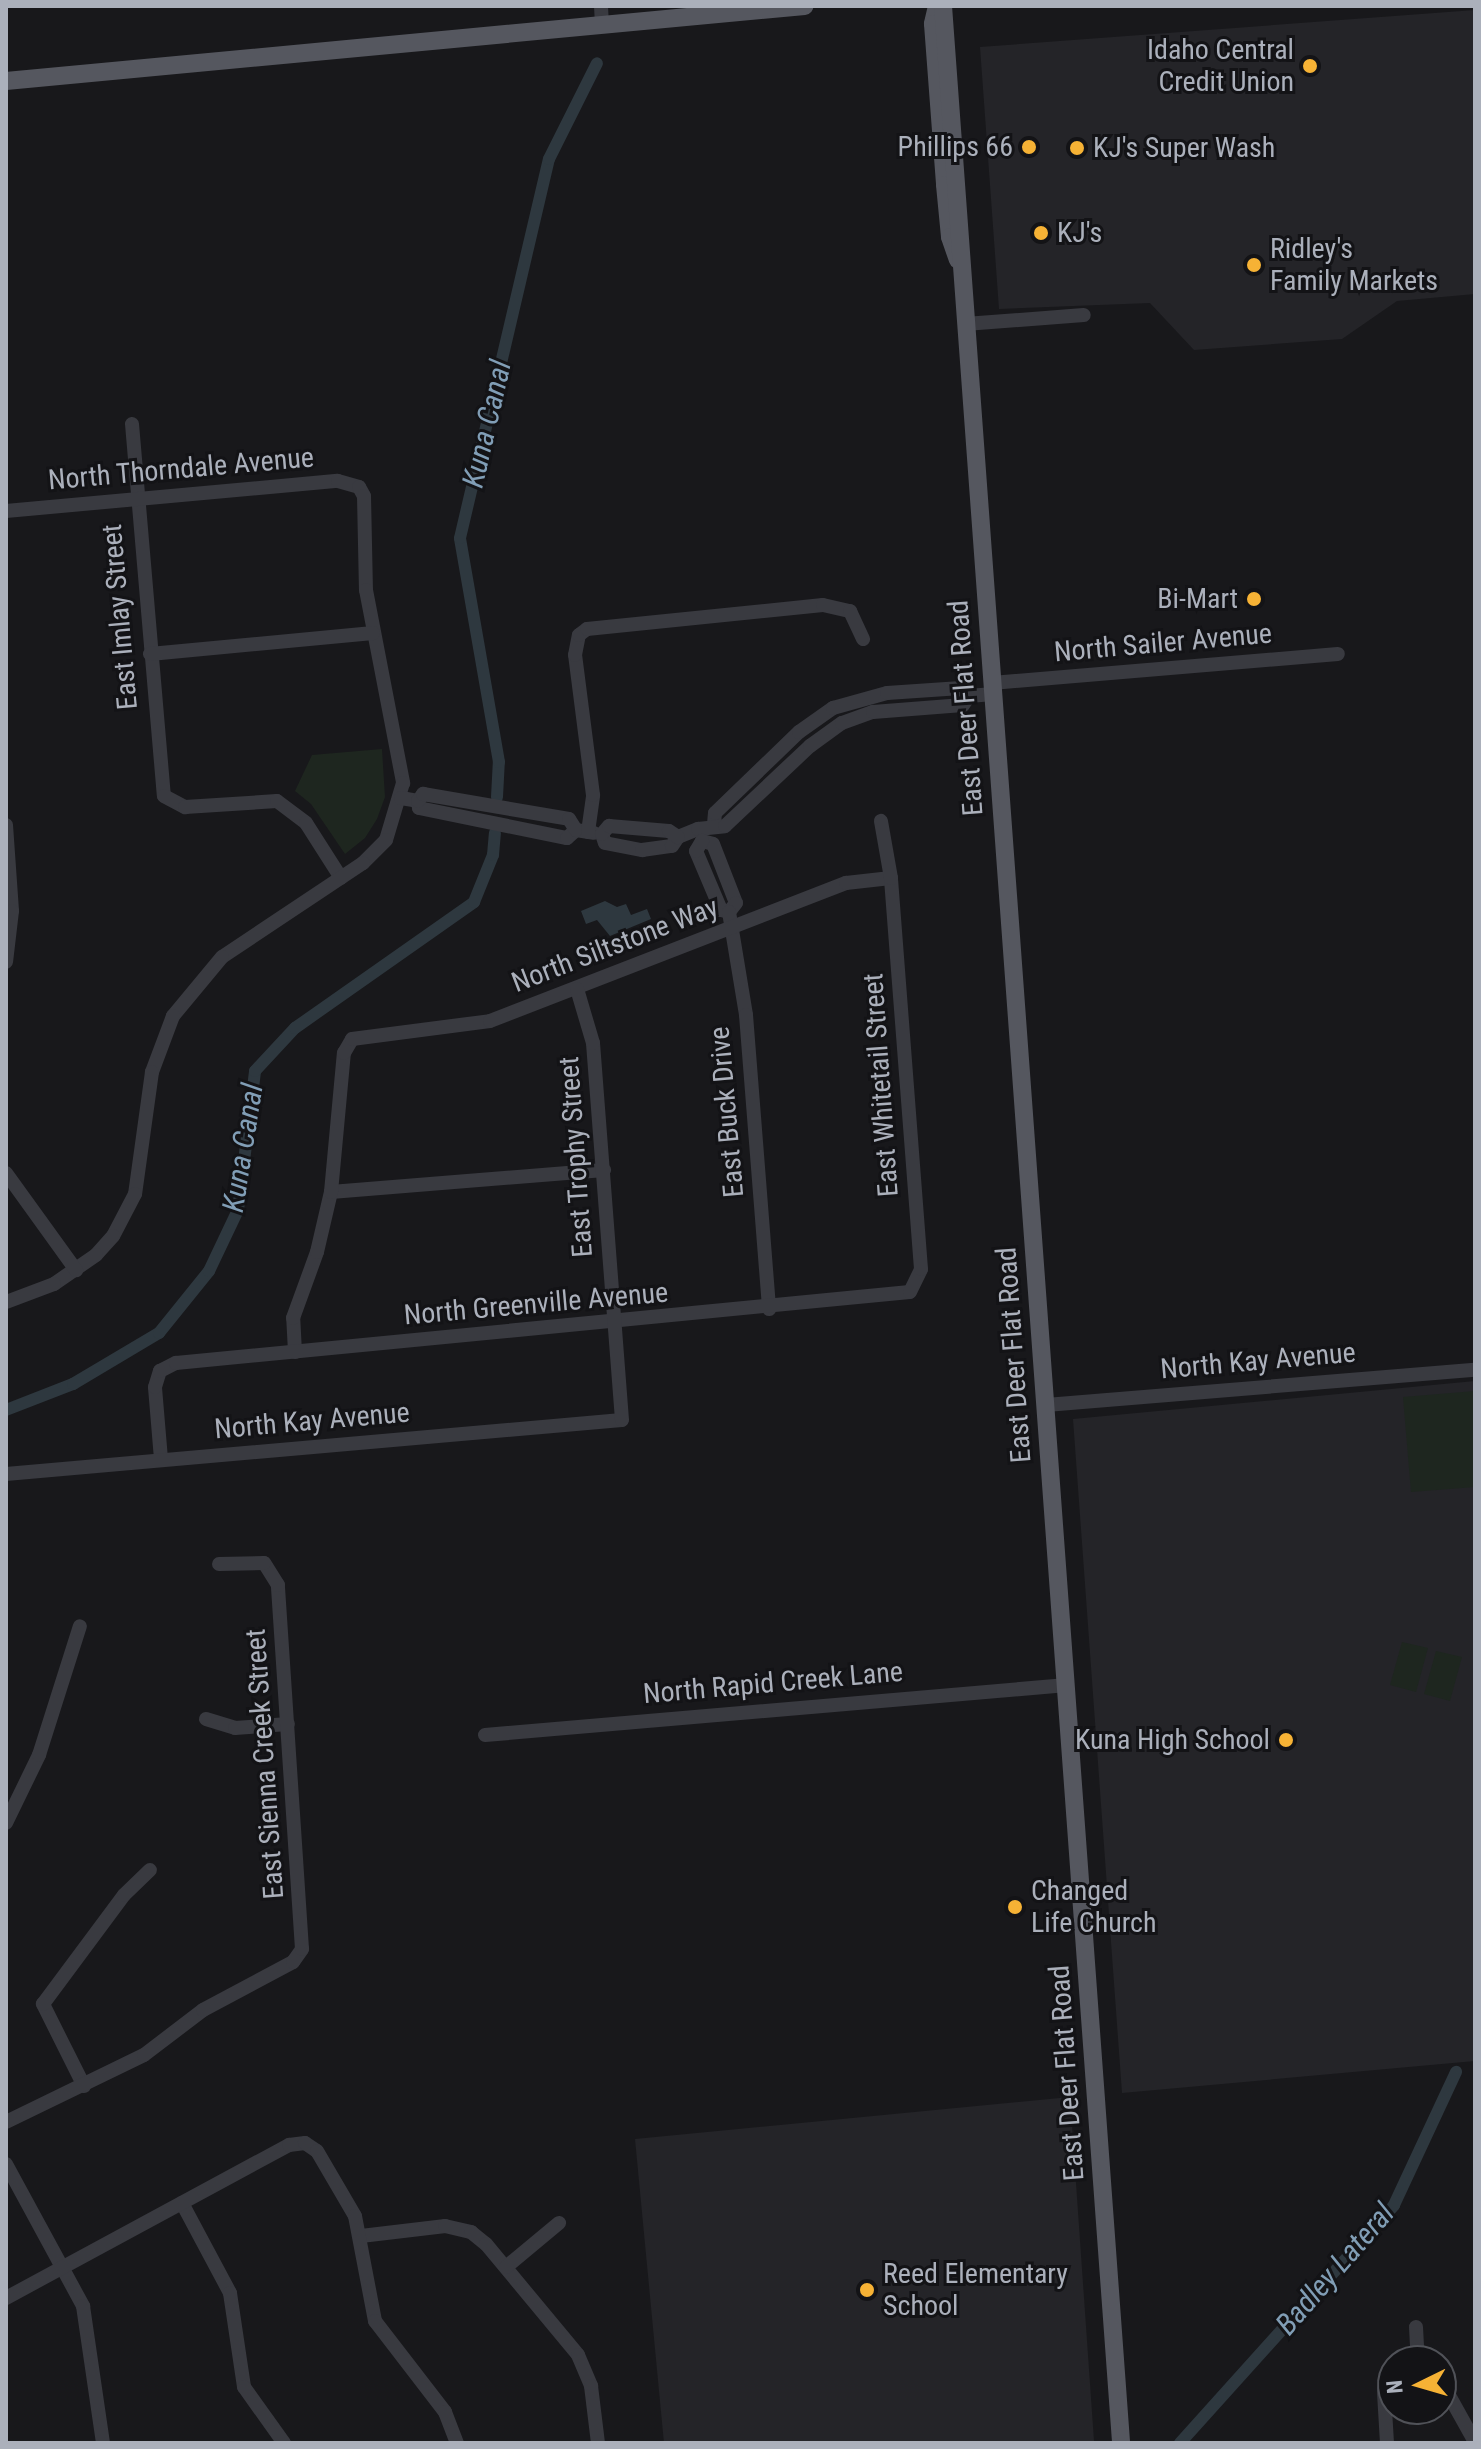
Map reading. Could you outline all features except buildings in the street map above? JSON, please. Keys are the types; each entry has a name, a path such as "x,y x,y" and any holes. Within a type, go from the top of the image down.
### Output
{"main road":[{"path":"6,81 804,6"},
{"name":"East Deer Flat Road","path":"937,6 933,24 945,185 950,237 959,262 965,324 1121,2443"},
{"name":"East Deer Flat Road","path":"943,6 963,238 959,262"}],"street":[{"path":"601,6 602,26"},
{"path":"965,324 1084,315"},
{"name":"East Imlay Street","path":"132,424 160,786 169,803 185,807 277,801 306,823 341,878"},
{"name":"North Thorndale Avenue","path":"6,511 338,481 359,487 364,496 363,557 373,633"},
{"path":"589,832 593,795 575,655 579,635 596,626 823,605 850,611 863,639"},
{"path":"6,1302 76,1270 113,1236 135,1194 152,1072 161,1040 185,998 237,945 341,878 386,840 401,798 401,760 373,633 150,654"},
{"name":"North Sailer Avenue","path":"700,835 714,824 715,813 799,732 833,708 887,693 961,688 969,696 992,689 1338,654"},
{"path":"401,798 418,801 423,794 554,816 569,819 589,832 609,826 669,831 678,837 700,835"},
{"name":"East Whitetail Street","path":"881,821 891,878 921,1269 916,1286"},
{"path":"6,825 12,911 6,962"},
{"name":"East Buck Drive","path":"700,835 696,851 721,910 729,912 733,927 746,1015 769,1309"},
{"name":"North Siltstone Way","path":"331,1192 344,1053 352,1039 490,1021 846,883 891,878"},
{"name":"East Trophy Street","path":"577,989 592,1032 622,1420"},
{"path":"295,1352 293,1318 317,1252 331,1192 604,1170"},
{"path":"6,1173 76,1270"},
{"name":"North Greenville Avenue","path":"161,1459 155,1387 160,1371 176,1363 901,1296 916,1286"},
{"name":"North Kay Avenue","path":"1046,1405 1475,1370"},
{"name":"North Kay Avenue","path":"6,1474 622,1420"},
{"name":"East Sienna Creek Street","path":"84,2086 144,2055 203,2010 298,1956 304,1940 278,1585 271,1568 254,1561 219,1564"},
{"path":"6,1823 39,1755 80,1626"},
{"name":"North Rapid Creek Lane","path":"485,1735 1067,1685"},
{"path":"206,1719 222,1728 288,1724"},
{"path":"6,2122 84,2086 43,2004 124,1895 150,1870"},
{"path":"6,2298 289,2145 305,2143 317,2151 355,2216 361,2236 364,2284 375,2321 445,2412 457,2443"},
{"path":"6,2164 62,2268 89,2327 96,2419 103,2443"},
{"path":"182,2203 230,2293 244,2387 284,2443"},
{"path":"506,2267 559,2223"},
{"path":"361,2236 458,2227 486,2244 578,2355 591,2386 598,2443"},
{"path":"1416,2327 1417,2345"},
{"path":"1457,2410 1475,2442"}],"shaded area":[{"path":"1475,10 1475,294 1397,301 1342,339 1194,350 1150,303 999,309 980,47"},
{"path":"382,749 385,797 377,819 365,838 345,854 311,804 295,791 312,755"},
{"path":"605,901 617,907 626,904 631,915 647,909 651,919 610,936 597,920 586,924 581,911"},
{"name":"Kuna High School","path":"1475,1381 1475,2061 1122,2093 1073,1419"},
{"path":"1475,1391 1475,1487 1411,1492 1403,1397"},
{"path":"1402,1642 1428,1648 1416,1692 1390,1685"},
{"path":"1436,1651 1462,1657 1450,1701 1424,1694"},
{"name":"Reed Elementary School","path":"1070,2097 1094,2441 664,2443 635,2139"}],"waterway":[{"name":"Kuna Canal","path":"497,797 499,762 460,538 549,159 597,63"},
{"name":"Kuna Canal","path":"6,1410 73,1384 159,1333 209,1271 238,1210 255,1071 295,1028 474,902 493,855 495,833"},
{"name":"Badley Lateral","path":"1180,2443 1394,2205 1456,2072"}],"place":[{"name":"Idaho Central Credit Union","path":"1310,66"},
{"name":"Phillips 66","path":"1029,147"},
{"name":"KJ's Super Wash","path":"1077,148"},
{"name":"KJ's","path":"1041,233"},
{"name":"Ridley's Family Markets","path":"1254,265"},
{"name":"Bi-Mart","path":"1254,599"},
{"name":"Kuna High School","path":"1286,1740"},
{"name":"Changed Life Church","path":"1015,1907"},
{"name":"Reed Elementary School","path":"867,2290"}]}
